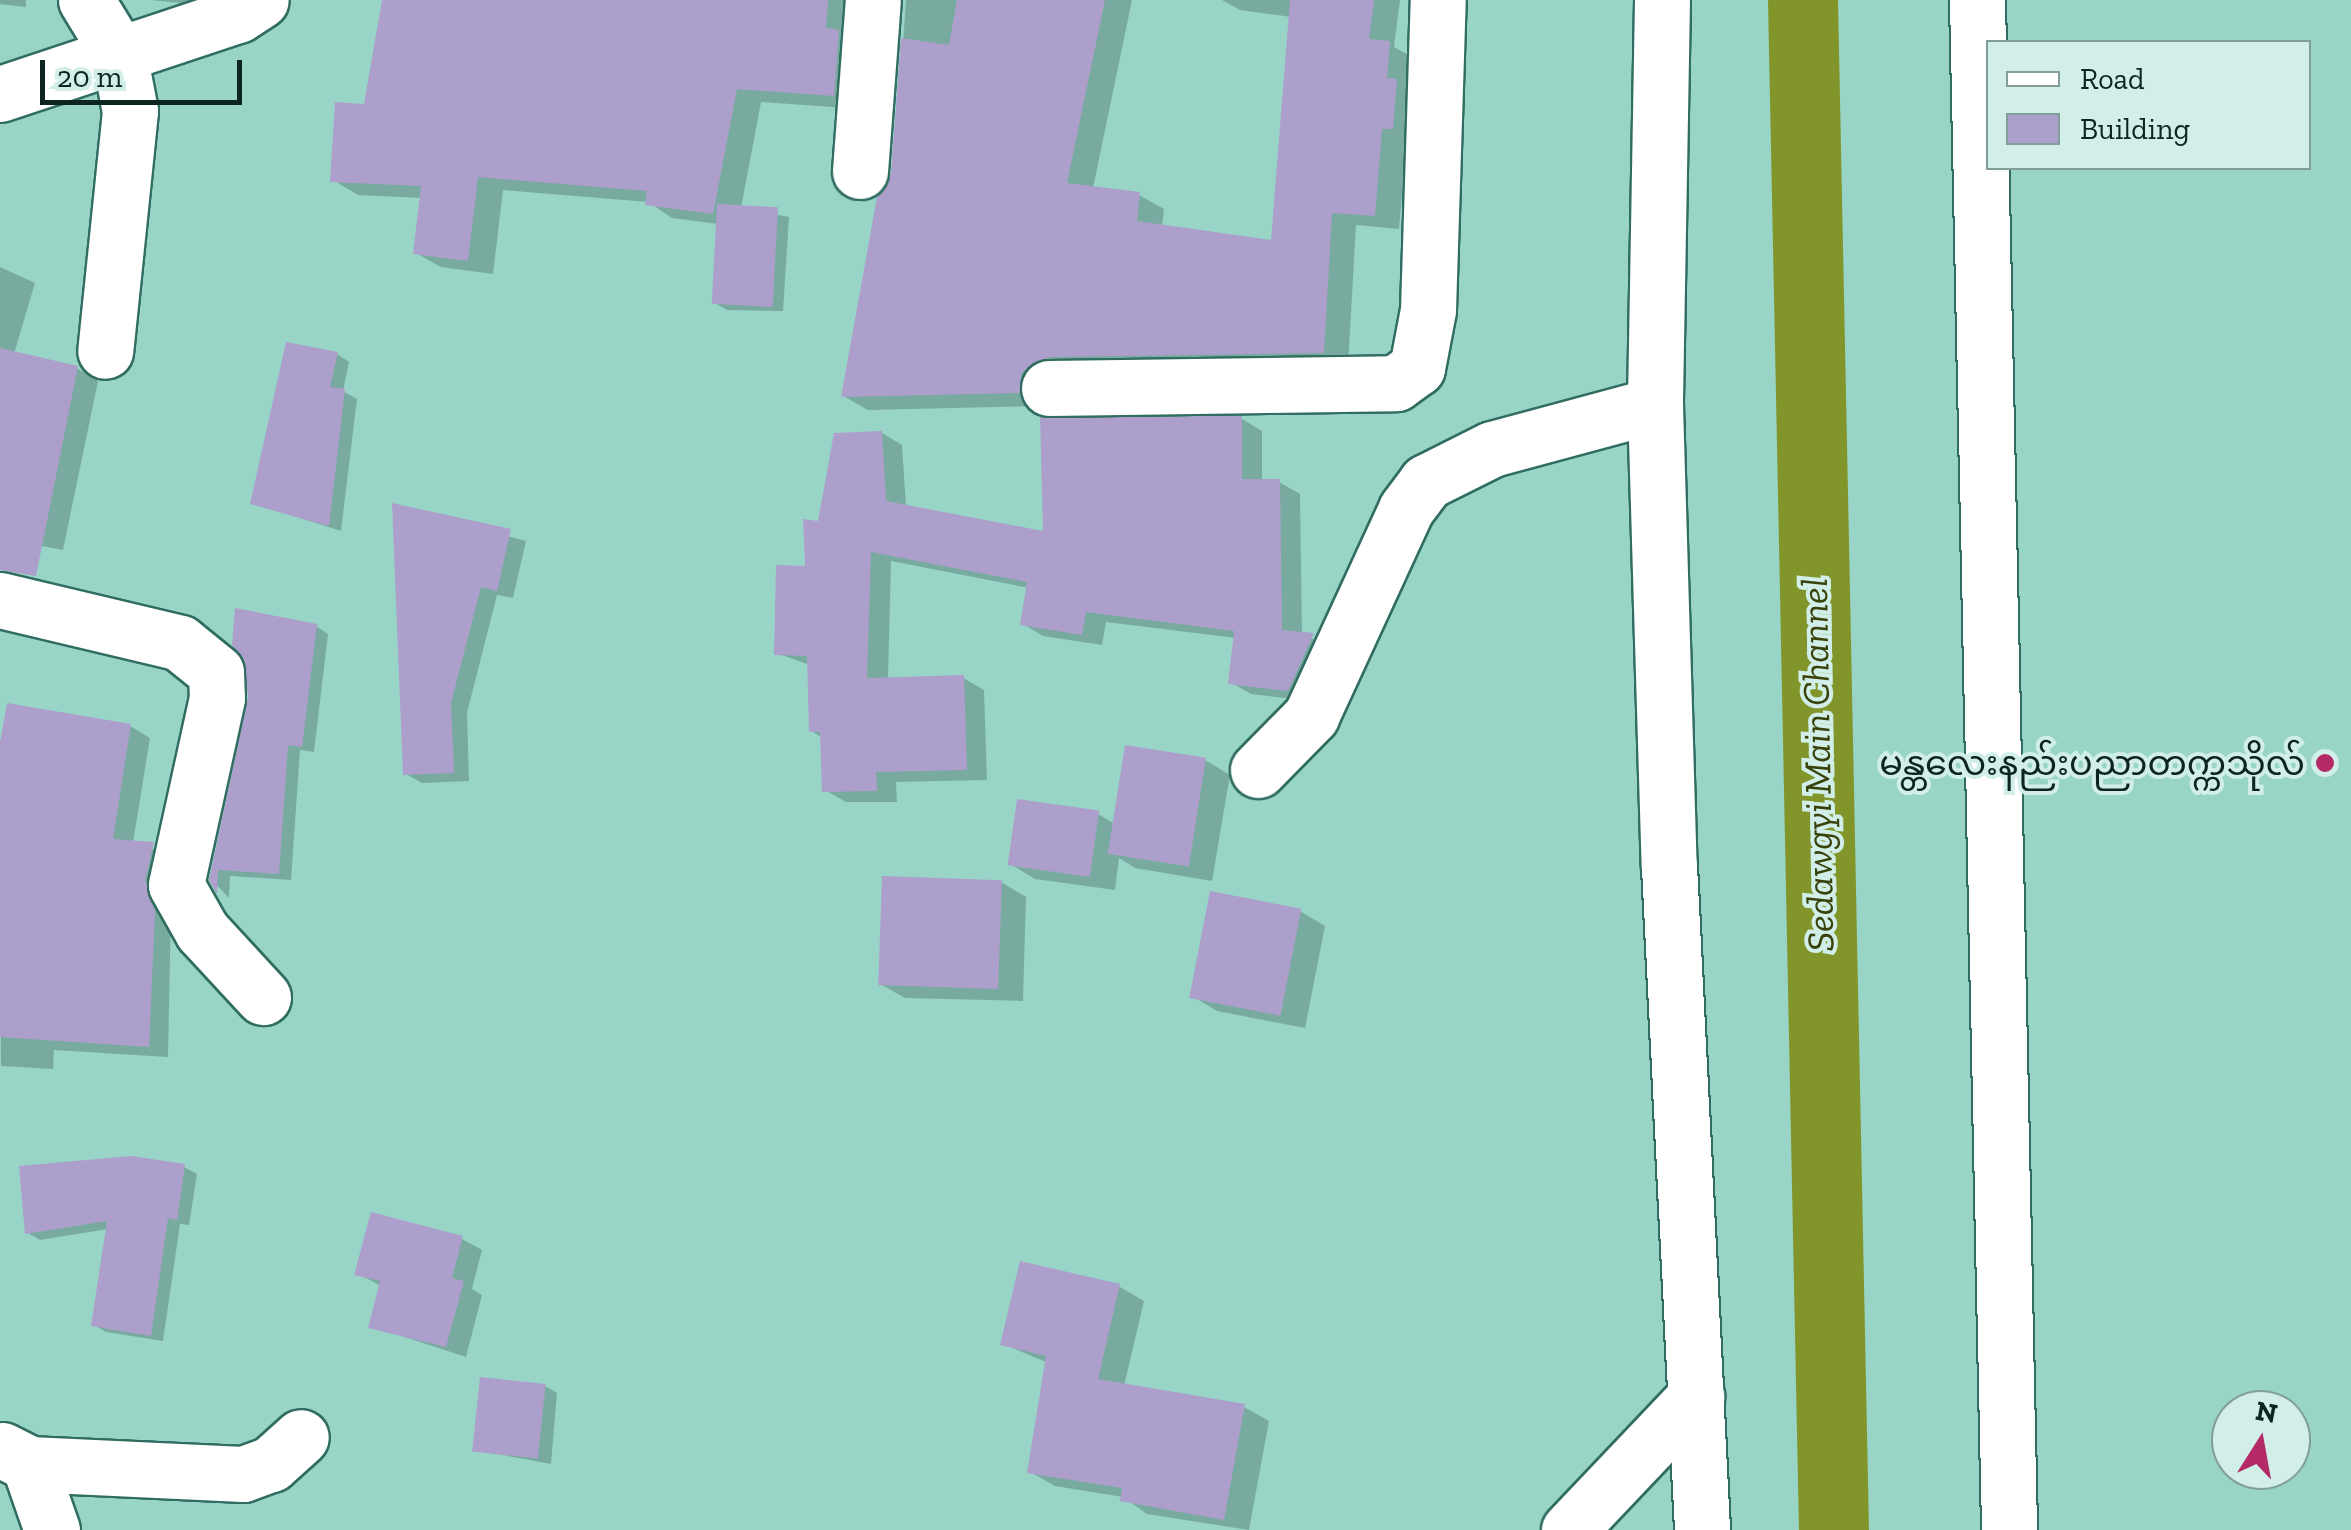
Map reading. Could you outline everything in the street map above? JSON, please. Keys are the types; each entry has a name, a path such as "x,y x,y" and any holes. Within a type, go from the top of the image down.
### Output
{"street":[{"path":"86,0 119,54 130,111 105,351"},
{"path":"0,94 238,14 261,0"},
{"path":"860,171 873,0"},
{"path":"1049,388 1396,383 1417,368 1428,310 1438,0"},
{"path":"1662,0 1655,405 1669,866 1702,1530"},
{"path":"1976,0 2009,1530"},
{"path":"1258,770 1311,716 1406,508 1426,482 1492,449 1655,405"},
{"path":"0,600 180,643 216,672 217,698 176,885 202,931 264,997"},
{"path":"1569,1530 1696,1396"},
{"path":"8,1452 243,1474 270,1464 302,1436"},
{"path":"8,1452 52,1530"}],"building":[{"path":"382,0 828,0 826,28 839,30 834,96 737,89 713,214 645,205 647,191 478,177 468,261 413,254 421,186 330,182 335,102 364,104"},
{"path":"957,0 1105,0 1067,183 1140,192 1137,221 1271,240 1290,0 1374,0 1369,39 1390,41 1387,78 1397,79 1393,129 1382,129 1375,216 1332,213 1324,353 1049,357 1022,372 1019,393 841,397 877,197 891,173 901,38 949,45"},
{"path":"717,204 778,207 773,307 712,304"},
{"path":"286,342 338,352 330,387 345,389 329,526 250,504"},
{"path":"0,348 78,366 36,576 0,570"},
{"path":"1242,416 1242,479 1280,479 1282,630 1314,633 1288,691 1228,684 1234,631 1086,612 1082,635 1020,625 1027,582 871,552 867,678 964,675 967,770 876,772 877,791 822,792 820,732 809,732 807,656 774,655 776,565 805,566 803,519 818,521 834,433 882,431 886,501 1043,531 1040,417"},
{"path":"392,503 511,529 497,591 481,587 451,703 454,773 403,775"},
{"path":"235,608 317,624 302,747 288,745 279,874 218,870 217,894 209,880 248,697 244,659 232,645"},
{"path":"7,703 131,724 113,839 154,842 145,880 155,911 149,1047 0,1037 0,742"},
{"path":"1125,745 1206,758 1189,866 1108,854"},
{"path":"1017,799 1099,811 1090,877 1008,865"},
{"path":"882,876 1002,880 998,989 878,985"},
{"path":"1210,891 1301,909 1280,1016 1189,998"},
{"path":"131,1156 185,1164 177,1220 168,1218 151,1336 91,1326 107,1221 25,1234 19,1166"},
{"path":"371,1212 463,1236 452,1278 464,1281 446,1347 368,1328 380,1281 354,1275"},
{"path":"1020,1261 1120,1284 1098,1379 1245,1404 1224,1520 1120,1501 1122,1488 1027,1473 1046,1356 1000,1345"},
{"path":"480,1377 546,1384 538,1458 472,1452"}],"waterway":[{"name":"Sedawgyi Main Channel","path":"1803,0 1834,1530"}],"place":[{"name":"မန္တလေးနည်းပညာတက္ကသိုလ်","path":"2325,763"}]}
